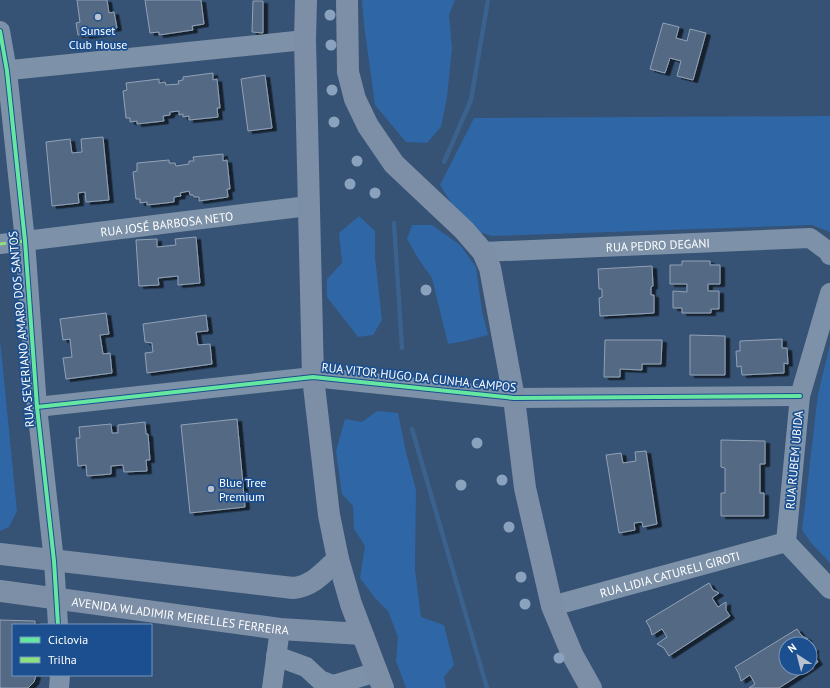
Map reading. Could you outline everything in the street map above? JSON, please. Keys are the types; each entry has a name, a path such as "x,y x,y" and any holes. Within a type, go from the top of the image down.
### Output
{"main road":[{"path":"306,0 305,40 308,206 313,377 329,515 338,560 351,604 380,680"},
{"path":"347,0 348,72 355,99 368,126 394,164 464,230 483,252 490,268 514,398 525,488 552,606 587,686"},
{"path":"0,554 293,588 303,588 313,582 338,560"},
{"name":"AVENIDA WLADIMIR MEIRELLES FERREIRA","path":"0,591 280,629 362,634"}],"street":[{"name":"RUA SEVERIANO AMARO DOS SANTOS","path":"0,31 25,241 37,407 54,561 58,624"},
{"path":"4,71 305,40"},
{"name":"RUA JOSÉ BARBOSA NETO","path":"0,244 308,206"},
{"name":"RUA PEDRO DEGANI","path":"483,252 810,238 830,253"},
{"name":"RUA RUBEM UBIDA","path":"786,542 800,396 830,293"},
{"name":"RUA VITOR HUGO DA CUNHA CAMPOS","path":"37,407 313,377 514,398 800,396"},
{"path":"786,542 830,590"},
{"name":"RUA LIDIA CATURELI GIROTI","path":"552,606 786,542"},
{"path":"272,688 280,629"},
{"path":"276,656 306,667 320,680 332,685 380,680"},
{"path":"59,688 60,676"}],"shaded area":[{"path":"362,0 455,0 449,15 452,49 447,97 441,127 427,143 406,142 375,105"},
{"path":"830,116 830,232 812,225 492,236 467,228 440,185 474,118"},
{"path":"359,216 375,231 375,257 382,320 373,335 358,337 327,297 327,279 342,263 339,233"},
{"path":"412,225 432,225 460,245 476,267 482,311 488,335 448,344 432,278 419,260 407,239"},
{"path":"0,339 17,511 9,527 0,531"},
{"path":"830,345 830,563 811,543 802,530 818,394"},
{"path":"377,411 398,413 416,490 415,569 421,617 444,625 454,665 444,677 446,688 406,688 396,661 398,637 388,611 375,598 360,578 365,546 354,529 353,506 342,494 336,451 345,419 362,422"}],"building":[{"name":"Sunset Club House","path":"77,0 107,0 109,13 114,12 117,28 110,29 111,32 85,36 85,34 78,35 76,23 80,22"},
{"path":"145,0 201,0 204,24 192,26 193,30 159,35 159,32 150,33"},
{"path":"253,1 263,1 263,33 252,32"},
{"path":"663,23 679,27 676,38 687,41 690,29 706,33 693,80 677,76 681,61 670,58 665,73 650,69"},
{"path":"213,73 213,80 217,79 220,108 217,108 218,117 189,120 189,116 183,117 183,114 179,115 179,111 170,112 170,115 163,116 164,121 137,124 137,121 130,122 130,118 126,118 123,91 127,90 126,83 159,79 159,83 165,82 166,85 179,84 178,81 183,80 183,77"},
{"path":"265,75 272,128 248,131 241,79"},
{"path":"103,137 109,200 86,202 85,192 78,193 79,203 52,206 46,142 70,139 72,153 82,152 81,139"},
{"path":"223,154 223,161 227,160 230,189 227,189 228,197 199,201 199,197 190,195 189,191 180,193 181,196 174,197 174,202 147,205 147,202 140,203 140,199 136,199 133,172 137,171 137,163 169,160 169,163 175,163 176,166 189,164 189,161 194,161 193,157"},
{"path":"196,237 200,283 178,285 178,276 158,278 159,285 139,286 136,240 157,239 157,247 176,245 175,239"},
{"path":"682,261 710,261 710,265 720,265 720,284 708,284 708,291 719,291 719,309 711,309 711,313 682,313 682,308 673,308 673,291 687,292 687,284 670,284 670,265 682,265"},
{"path":"652,266 653,286 651,287 651,295 654,295 654,313 600,316 599,298 602,297 602,289 599,289 598,269"},
{"path":"106,313 109,334 100,335 103,354 110,353 112,373 66,379 63,358 72,357 70,339 63,340 60,319"},
{"path":"206,315 208,331 196,332 198,345 210,344 212,364 147,373 145,353 153,352 152,343 145,342 143,324"},
{"path":"690,335 725,336 725,375 690,375"},
{"path":"782,339 782,348 787,348 788,364 784,363 784,373 742,375 741,366 737,367 736,351 740,351 740,341"},
{"path":"605,340 662,340 661,364 642,364 642,370 620,369 620,377 604,377"},
{"path":"237,419 245,507 190,513 181,425"},
{"path":"145,422 146,434 148,434 150,460 146,460 147,471 124,472 123,465 111,466 111,474 87,476 86,465 78,466 76,438 80,438 79,427 111,424 112,433 118,433 118,425"},
{"path":"721,440 765,441 765,464 760,464 760,493 764,493 764,516 721,516 721,493 725,493 725,468 721,467"},
{"path":"646,451 657,524 643,527 642,522 634,523 635,530 619,533 606,455 621,453 623,463 636,461 635,452"},
{"path":"709,583 713,590 719,593 712,598 718,607 726,602 726,610 730,616 669,656 664,648 657,644 667,637 662,629 652,635 646,621"},
{"path":"0,620 35,621 35,624 12,624 12,676 36,676 34,682 28,688 0,687"},
{"path":"797,629 802,636 786,636"},
{"path":"778,641 778,676 798,676 779,688 749,688 755,684 750,675 741,681 735,667"}],"waterway":[{"path":"444,162 471,100 488,0"},
{"path":"394,223 402,348"},
{"path":"412,429 487,688"}],"marked path":[{"path":"0,244 25,241"}],"cycle path":[{"path":"0,31 7,71 25,241 37,407 54,561 58,624"},
{"path":"37,407 313,377 514,398 800,396"}],"place":[{"name":"Sunset Club House","path":"98,17"},
{"name":"Blue Tree Premium","path":"211,489"}]}
